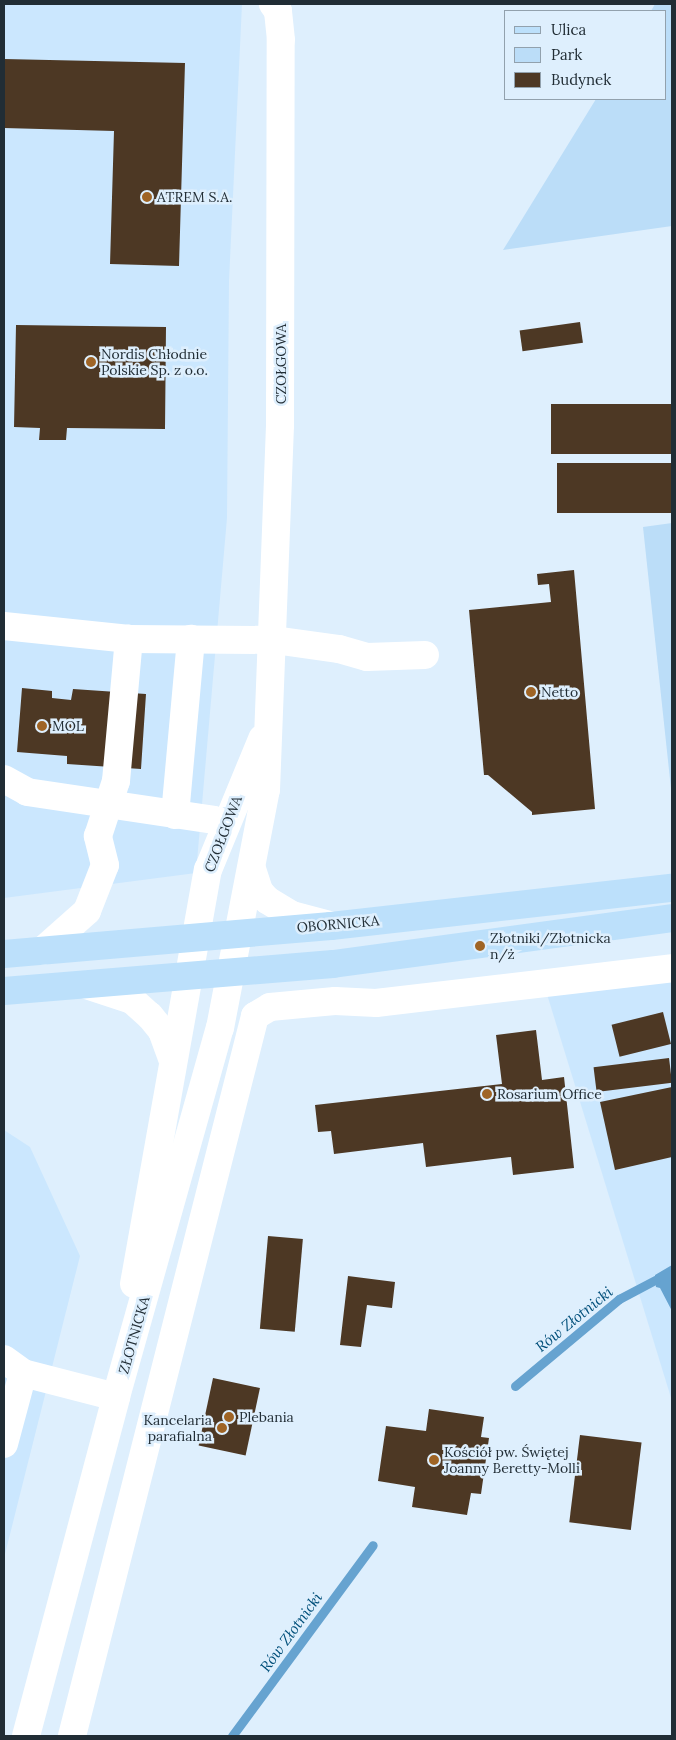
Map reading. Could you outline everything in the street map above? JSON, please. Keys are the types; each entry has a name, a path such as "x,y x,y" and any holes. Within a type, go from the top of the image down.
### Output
{"main road":[{"name":"OBORNICKA","path":"4,954 331,926 672,888"},
{"path":"4,992 231,973 471,947 672,918"}],"street":[{"name":"CZOŁGOWA","path":"237,933 252,869 266,790 267,726 274,640 280,465 281,89 280,31 278,11 273,4"},
{"path":"4,626 129,639 274,640 339,649 367,657 425,655"},
{"path":"42,951 86,910 96,893 104,866 98,836 116,781 129,639"},
{"path":"175,814 191,639"},
{"name":"CZOŁGOWA","path":"116,1397 173,1061 198,937 208,870 224,826 267,726"},
{"path":"4,779 27,792 214,820 224,826"},
{"path":"252,869 259,891 267,900 292,915 331,926"},
{"name":"ZŁOTNICKA","path":"26,1736 116,1397 220,1028 237,933"},
{"path":"72,1736 255,1016 270,1006 335,1001 376,1002 672,968"},
{"path":"86,985 132,1000 150,1016 162,1031 173,1061"},
{"path":"141,1310 178,1319"},
{"path":"4,1444 13,1366 116,1397"},
{"path":"90,1492 131,1502"}],"shaded area":[{"path":"4,4 242,4 229,281 227,518 196,873 4,898"},
{"path":"672,967 672,1401 546,991"},
{"path":"4,1130 30,1147 80,1256 4,1558"}],"green space":[{"path":"655,4 672,4 672,226 503,250 595,100 666,100 666,10 652,10"},
{"path":"672,523 672,798 643,527"}],"water":[{"path":"672,1265 672,1311 660,1288 656,1287 655,1275"}],"building":[{"name":"ATREM S.A.","path":"4,59 185,63 179,266 110,264 114,131 4,128"},
{"path":"580,322 583,343 523,351 520,330"},
{"name":"Nordis Chłodnie Polskie Sp. z o.o.","path":"16,325 166,327 165,429 67,428 66,440 39,440 40,428 14,427"},
{"path":"551,404 672,404 672,454 551,454"},
{"path":"557,463 672,463 672,513 557,513"},
{"name":"Netto","path":"574,570 595,809 532,815 532,812 488,775 484,775 469,610 551,602 549,584 538,585 537,574"},
{"path":"22,688 52,691 52,698 71,700 73,689 146,694 141,769 67,764 67,756 17,752"},
{"path":"663,1012 671,1044 620,1057 612,1025"},
{"name":"Rosarium Office","path":"536,1030 542,1080 564,1077 574,1168 513,1175 511,1157 426,1167 423,1143 334,1154 331,1131 318,1132 315,1105 502,1084 496,1035"},
{"path":"669,1058 672,1083 597,1092 594,1067"},
{"path":"672,1087 672,1157 615,1170 600,1102"},
{"path":"268,1236 303,1239 295,1332 260,1329"},
{"path":"348,1276 395,1282 392,1308 367,1305 361,1347 340,1345"},
{"name":"Plebania","path":"213,1378 260,1388 246,1455 199,1445"},
{"name":"Kościół pw. Świętej Joanny Beretty-Molli","path":"429,1409 484,1417 481,1437 489,1438 481,1494 471,1493 467,1515 412,1507 415,1487 378,1481 386,1426 426,1431"},
{"path":"580,1435 642,1443 631,1530 569,1522"}],"waterway":[{"name":"Rów Złotnicki","path":"515,1386 619,1299 655,1280"},
{"name":"Rów Złotnicki","path":"232,1736 373,1545"}],"place":[{"name":"ATREM S.A.","path":"147,197"},
{"name":"Nordis Chłodnie Polskie Sp. z o.o.","path":"91,362"},
{"name":"Netto","path":"531,692"},
{"name":"MOL","path":"42,726"},
{"name":"Złotniki/Złotnicka n/ż","path":"480,946"},
{"name":"Rosarium Office","path":"487,1094"},
{"name":"Plebania","path":"229,1417"},
{"name":"Kancelaria parafialna","path":"222,1428"},
{"name":"Kościół pw. Świętej Joanny Beretty-Molli","path":"434,1460"}]}
